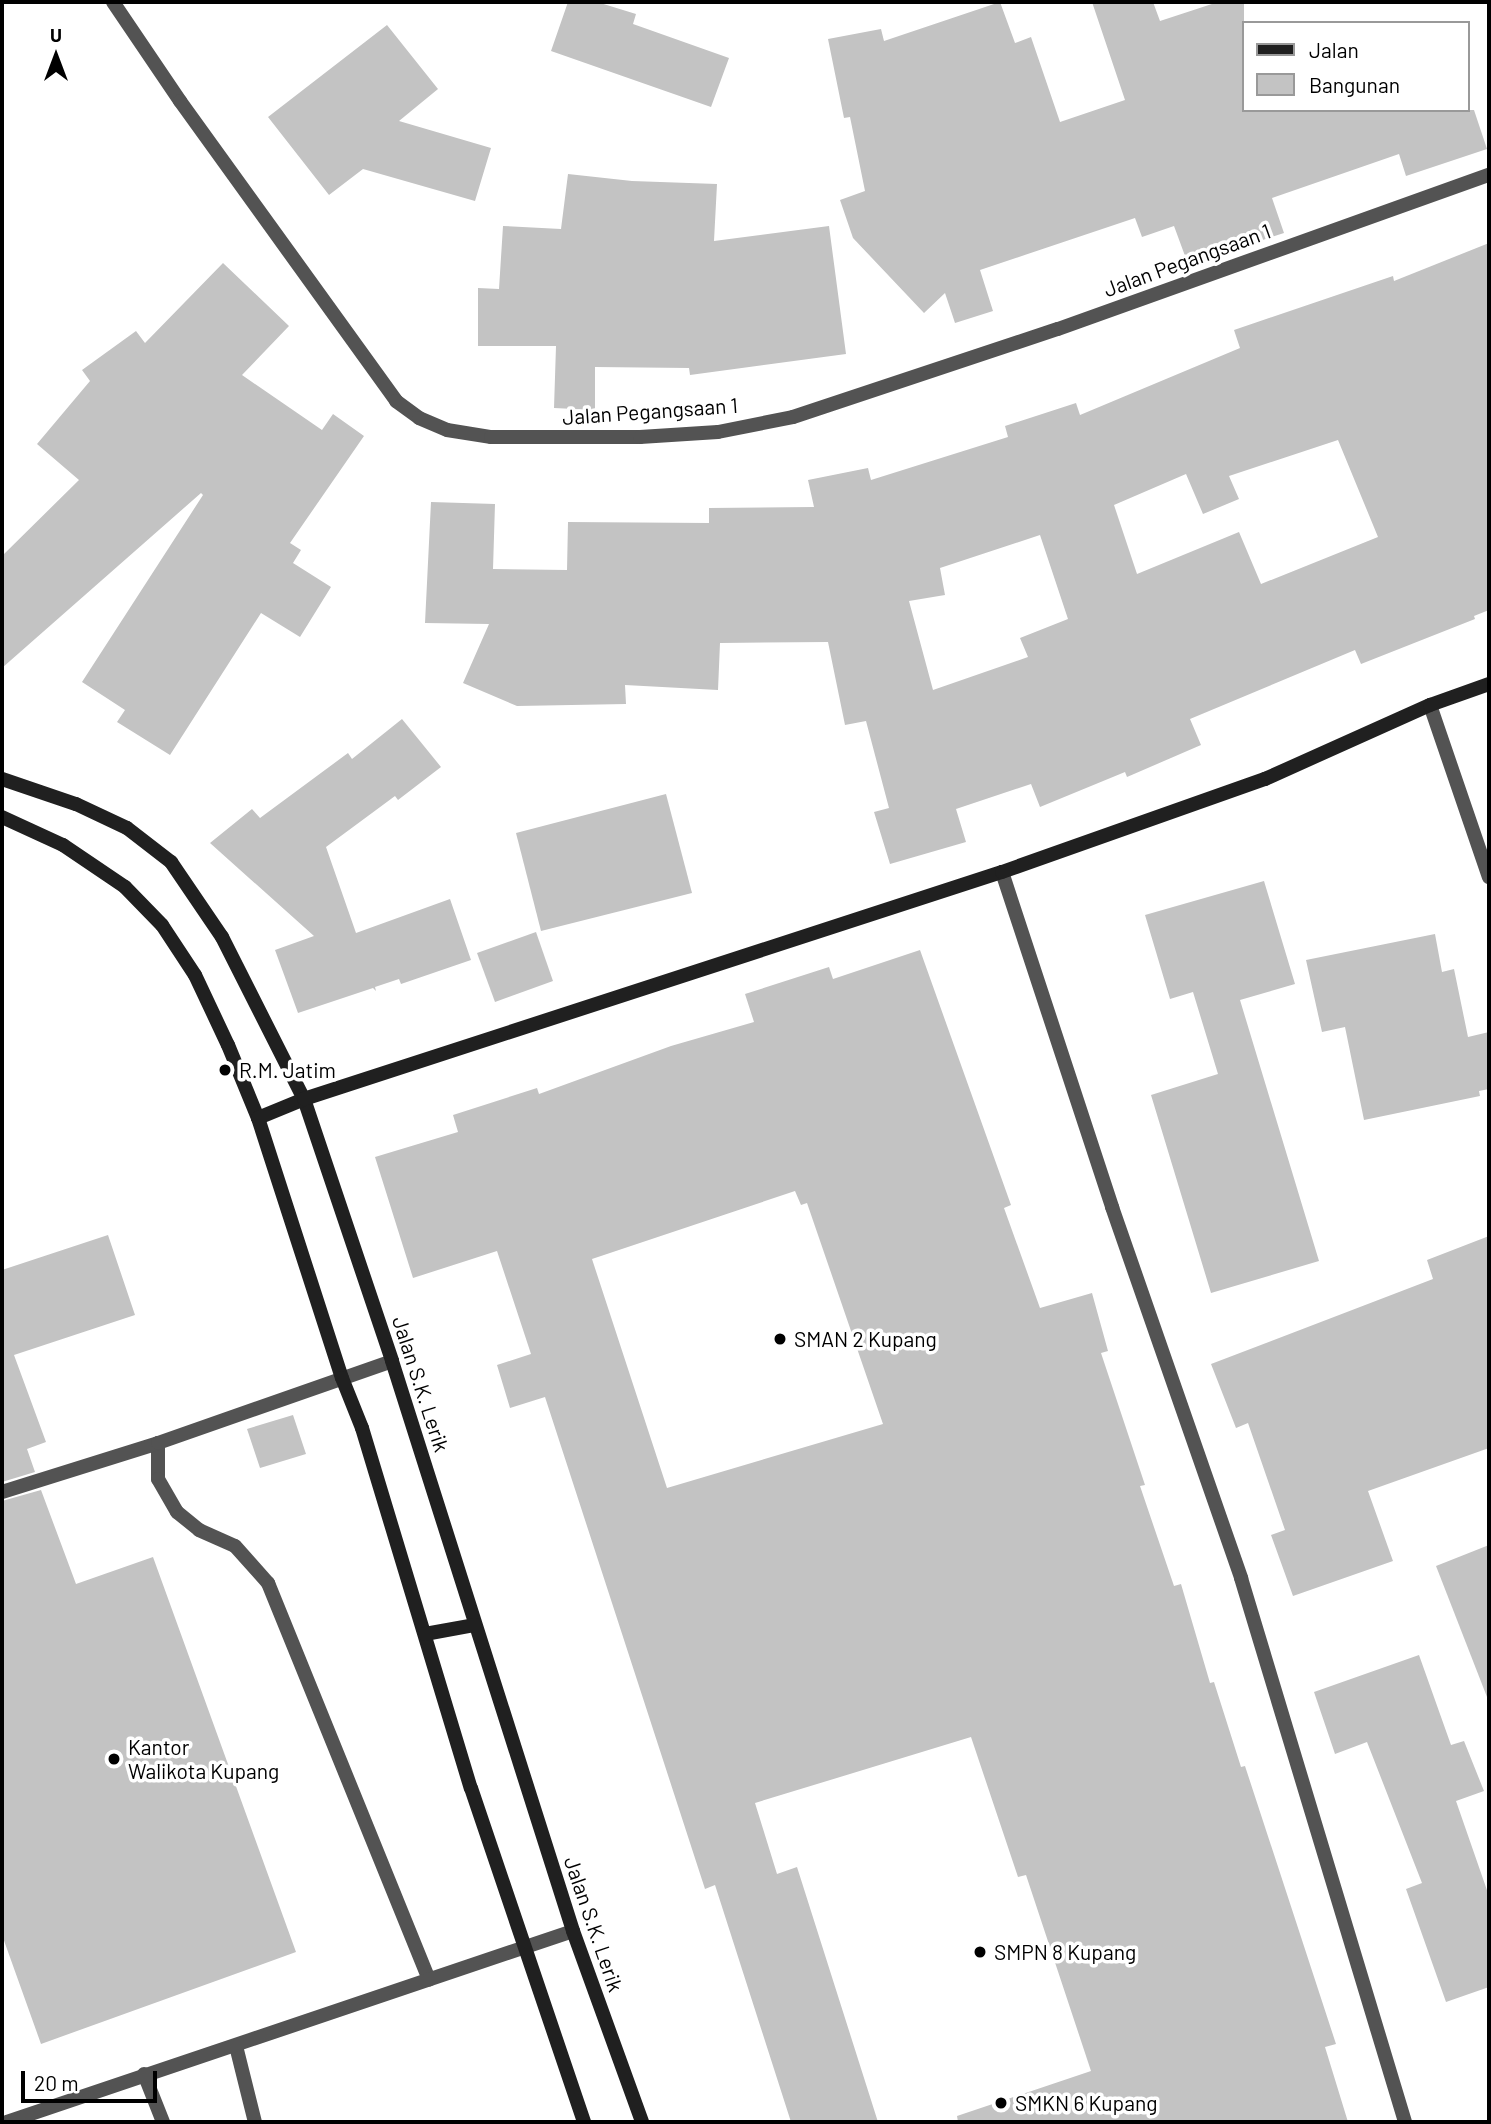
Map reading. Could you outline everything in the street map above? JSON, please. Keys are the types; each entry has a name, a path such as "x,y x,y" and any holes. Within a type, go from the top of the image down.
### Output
{"main road":[{"path":"258,1118 304,1099 1002,872 1265,779 1430,705 1489,684"},
{"name":"Jalan S.K. Lerik","path":"2,779 76,804 127,828 171,862 222,937 304,1099 392,1361 573,1931 642,2122"},
{"path":"2,817 63,845 125,887 162,925 195,975 258,1118 342,1378 362,1428 471,1788 584,2122"},
{"path":"425,1634 475,1625"}],"street":[{"name":"Jalan Pegangsaan 1","path":"113,2 187,112 396,401 419,418 447,430 491,437 640,437 718,432 793,417 1058,329 1489,175"},
{"path":"1430,705 1489,877"},
{"path":"1002,872 1112,1207 1241,1578 1405,2122"},
{"path":"2,1492 158,1443 392,1361"},
{"path":"158,1443 158,1479 177,1512 199,1530 235,1545 268,1583 429,1980"},
{"path":"7,2122 573,1931"},
{"path":"236,2046 255,2122"},
{"path":"144,2074 163,2122"}],"building":[{"path":"568,2 597,2 636,14 633,24 729,58 711,107 551,51"},
{"path":"1000,2 1015,43 1031,37 1060,122 1125,100 1092,2 1153,2 1160,21 1218,2 1244,2 1242,112 1474,110 1487,149 1406,176 1399,154 1272,198 1284,233 1188,264 1174,226 1142,237 1135,218 980,270 993,311 955,323 945,293 924,313 853,238 840,200 865,191 850,117 844,118 828,39 881,29 884,41"},
{"path":"387,25 438,89 399,121 491,148 475,201 363,169 329,195 268,117"},
{"path":"568,174 632,181 717,184 714,241 829,226 846,354 690,375 689,368 595,367 595,410 554,408 556,346 478,346 478,288 499,289 503,226 561,229"},
{"path":"1489,243 1489,610 1474,616 1475,619 1361,664 1355,650 1190,719 1201,745 1127,777 1125,772 1040,807 1031,784 956,809 966,842 890,864 874,812 889,808 866,721 845,725 828,642 720,643 718,690 625,685 626,704 517,706 463,683 489,624 425,623 431,502 495,504 493,569 567,570 568,522 709,523 709,508 814,507 808,480 868,468 871,480 1008,437 1005,426 1076,403 1080,415 1240,348 1234,330 1393,276 1394,281","holes":["1338,440 1378,537 1261,584 1239,532 1137,574 1114,505 1186,474 1203,514 1239,499 1229,476","1040,535 1068,619 1020,638 1028,657 933,690 909,601 945,595 940,568"]},
{"path":"223,263 289,326 242,375 322,430 333,414 364,436 290,543 301,550 293,563 331,587 300,637 261,613 170,755 117,722 125,710 82,682 203,495 201,493 2,668 2,556 79,480 37,444 90,381 82,370 136,331 145,343"},
{"path":"402,719 441,767 398,800 395,796 326,847 356,933 450,899 471,960 401,984 399,979 375,987 376,991 373,988 298,1013 275,950 314,936 210,843 252,809 260,818 348,753 352,759"},
{"path":"666,794 692,893 541,931 516,833"},
{"path":"1264,881 1295,984 1240,1000 1319,1261 1211,1293 1151,1095 1218,1074 1193,992 1170,999 1145,915"},
{"path":"536,932 553,981 495,1002 477,953"},
{"path":"1435,934 1442,972 1454,969 1468,1037 1489,1032 1489,1089 1479,1091 1480,1096 1364,1120 1345,1027 1322,1032 1306,960"},
{"name":"SMAN 2 Kupang","path":"920,950 1011,1205 1004,1208 1040,1308 1092,1293 1108,1351 1101,1353 1145,1485 1140,1486 1174,1586 1181,1584 1210,1683 1214,1682 1241,1767 1245,1766 1336,2044 1325,2047 1348,2122 958,2122 957,2116 1091,2071 1026,1875 1018,1877 971,1737 755,1803 777,1874 797,1867 878,2122 791,2122 715,1885 705,1889 545,1397 510,1408 497,1365 531,1354 497,1251 413,1278 375,1157 458,1132 453,1115 537,1088 539,1094 671,1046 754,1022 745,994 829,967 833,979","holes":["795,1191 801,1205 807,1203 883,1424 667,1488 592,1259"]},
{"path":"108,1235 135,1315 14,1355 46,1442 27,1449 35,1472 2,1482 2,1270"},
{"path":"1489,1236 1489,1448 1368,1491 1393,1561 1293,1596 1271,1535 1285,1530 1248,1423 1236,1428 1211,1364 1433,1279 1427,1260"},
{"path":"293,1415 306,1454 260,1468 247,1429"},
{"name":"Kantor Walikota Kupang","path":"41,1490 76,1584 153,1557 296,1952 41,2044 2,1935 2,1501"},
{"path":"1489,1545 1489,1696 1487,1697 1436,1566"},
{"path":"1419,1655 1451,1745 1464,1741 1484,1791 1456,1801 1489,1896 1489,1987 1446,2002 1406,1889 1422,1883 1367,1742 1335,1754 1314,1692"}],"place":[{"name":"R.M. Jatim","path":"225,1070"},
{"name":"SMAN 2 Kupang","path":"780,1339"},
{"name":"Kantor Walikota Kupang","path":"114,1759"},
{"name":"SMPN 8 Kupang","path":"980,1952"},
{"name":"SMKN 6 Kupang","path":"1001,2103"}]}
